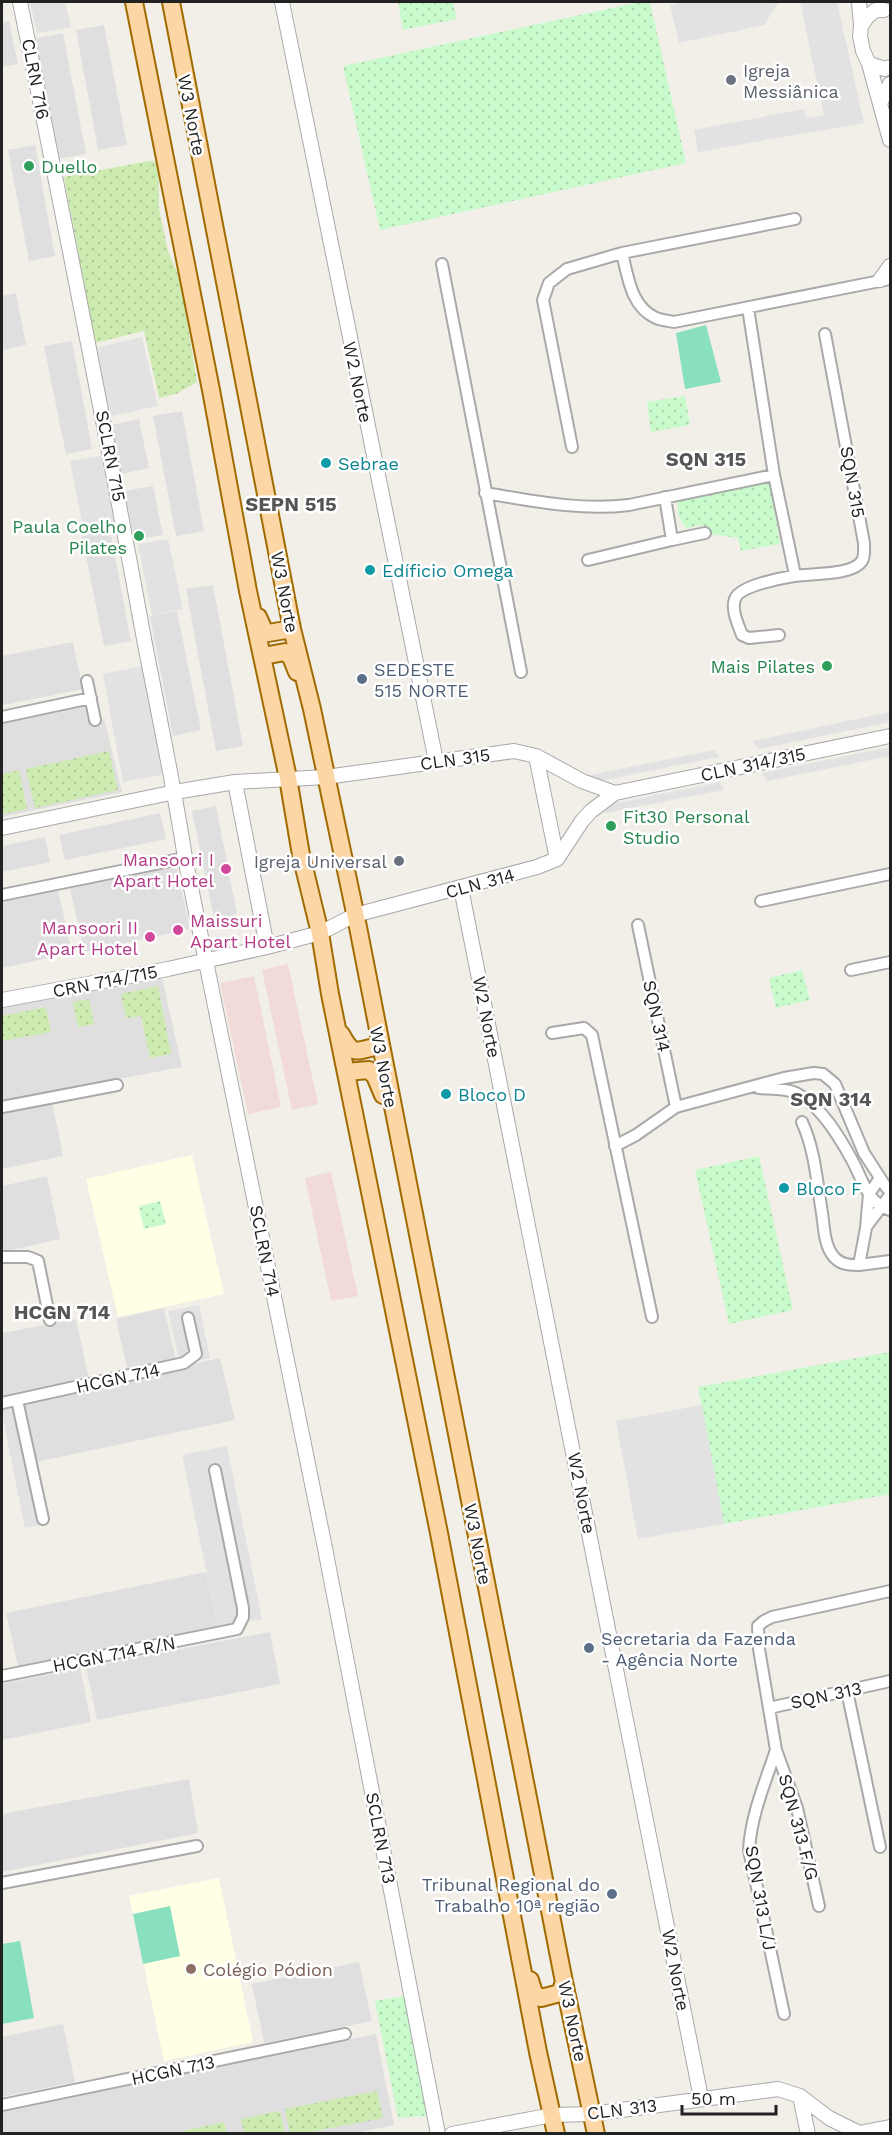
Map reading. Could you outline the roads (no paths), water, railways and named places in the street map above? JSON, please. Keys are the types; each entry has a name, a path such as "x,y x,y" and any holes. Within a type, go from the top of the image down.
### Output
{"main road":[{"name":"W3 Norte","path":"134,2 209,379 248,591 288,778 300,855 320,933 556,2133"},
{"name":"W3 Norte","path":"171,2 292,629 312,709 355,915 564,1982 597,2133"},
{"path":"248,591 264,630 268,633 292,629"},
{"path":"263,656 285,652 291,657 312,709"},
{"path":"336,1022 349,1048 354,1051 380,1046"},
{"path":"346,1072 369,1070 375,1076 395,1127"},
{"path":"518,1942 534,1993 541,1998 553,1996 560,1993 564,1982"}],"street":[{"name":"CLRN 716","path":"20,2 51,156"},
{"name":"W2 Norte","path":"282,2 436,761"},
{"path":"859,2 863,51 869,63 891,140"},
{"path":"861,26 876,10 884,9"},
{"path":"869,63 885,69 891,67"},
{"path":"880,103 891,84"},
{"name":"SCLRN 715","path":"51,156 175,792"},
{"path":"572,447 543,300 549,283 567,269 622,253 795,219"},
{"path":"622,253 632,292 639,305 656,318 674,322 885,279 891,266"},
{"path":"442,264 521,672"},
{"path":"748,308 774,475 795,575"},
{"name":"SQN 315","path":"779,635 749,638 742,635 733,607 735,596 744,589 795,575 848,569 861,563 864,551 825,334"},
{"path":"485,493 572,507 607,508 629,506 774,475"},
{"path":"666,497 672,540"},
{"path":"588,560 705,533"},
{"path":"87,681 96,720"},
{"path":"2,717 91,699"},
{"name":"CLN 314/315","path":"615,793 891,736"},
{"name":"CLN 315","path":"288,778 326,777 514,751 536,756 582,781 615,793"},
{"path":"536,756 557,860"},
{"path":"2,828 175,792 235,782 288,778"},
{"path":"235,782 267,947"},
{"path":"175,792 185,858 207,960"},
{"path":"557,860 582,821 591,811 615,793"},
{"path":"2,896 185,858"},
{"name":"CLN 314","path":"320,933 355,915 557,860"},
{"path":"761,901 891,874"},
{"name":"W2 Norte","path":"461,888 701,2098"},
{"name":"SQN 314","path":"638,925 676,1107"},
{"name":"CRN 714/715","path":"2,1000 207,960 320,933"},
{"name":"SCLRN 714","path":"207,960 324,1543"},
{"path":"851,970 891,962"},
{"path":"552,1033 584,1028 592,1035 652,1317"},
{"path":"615,1146 636,1135 676,1107 801,1074 824,1074 835,1084 864,1153 891,1193 886,1208 866,1228"},
{"path":"796,1093 801,1074"},
{"path":"2,1107 117,1085"},
{"path":"750,1087 796,1093 817,1108 852,1160 868,1194 873,1201 886,1208"},
{"path":"802,1122 808,1137 829,1249 833,1257 849,1265 891,1261"},
{"path":"852,1160 864,1153"},
{"path":"859,1265 866,1228 868,1194 880,1178"},
{"path":"2,1257 28,1257 38,1261 50,1320"},
{"name":"HCGN 714","path":"2,1403 184,1363 195,1354 188,1318"},
{"path":"17,1400 43,1519"},
{"name":"HCGN 714 R/N","path":"2,1676 237,1629 241,1624 243,1608 215,1470"},
{"name":"SCLRN 713","path":"324,1543 438,2133"},
{"path":"769,1708 758,1626 772,1617 891,1591"},
{"name":"SQN 313","path":"776,1750 769,1708 891,1681"},
{"path":"847,1691 880,1846"},
{"name":"SQN 313 F/G","path":"776,1750 798,1808 819,1906"},
{"name":"SQN 313 L/J","path":"776,1750 755,1810 750,1829 749,1850 784,2014"},
{"path":"2,1883 197,1846"},
{"name":"HCGN 713","path":"2,2105 345,2034"},
{"name":"CLN 313","path":"452,2133 502,2129 552,2115 592,2114 778,2089 800,2096 830,2118 859,2133"},
{"path":"800,2096 808,2133"},
{"path":"859,2133 891,2127"}],"place":[{"name":"Igreja Messiânica","path":"731,80"},
{"name":"Duello","path":"29,166"},
{"name":"Sebrae","path":"326,463"},
{"name":"Paula Coelho Pilates","path":"139,536"},
{"name":"Edíficio Omega","path":"370,570"},
{"name":"Mais Pilates","path":"827,666"},
{"name":"SEDESTE 515 NORTE","path":"362,679"},
{"name":"Fit30 Personal Studio","path":"611,826"},
{"name":"Igreja Universal","path":"399,861"},
{"name":"Mansoori I Apart Hotel","path":"226,869"},
{"name":"Maissuri Apart Hotel","path":"178,930"},
{"name":"Mansoori II Apart Hotel","path":"150,937"},
{"name":"Bloco D","path":"446,1094"},
{"name":"Bloco F","path":"784,1188"},
{"name":"Secretaria da Fazenda - Agência Norte","path":"589,1648"},
{"name":"Tribunal Regional do Trabalho 10ª região","path":"612,1894"},
{"name":"Colégio Pódion","path":"191,1969"}],"district":[{"name":"SQN 315","path":"706,459"},
{"name":"SEPN 515","path":"291,504"},
{"name":"SQN 314","path":"831,1099"},
{"name":"HCGN 714","path":"62,1312"}]}
